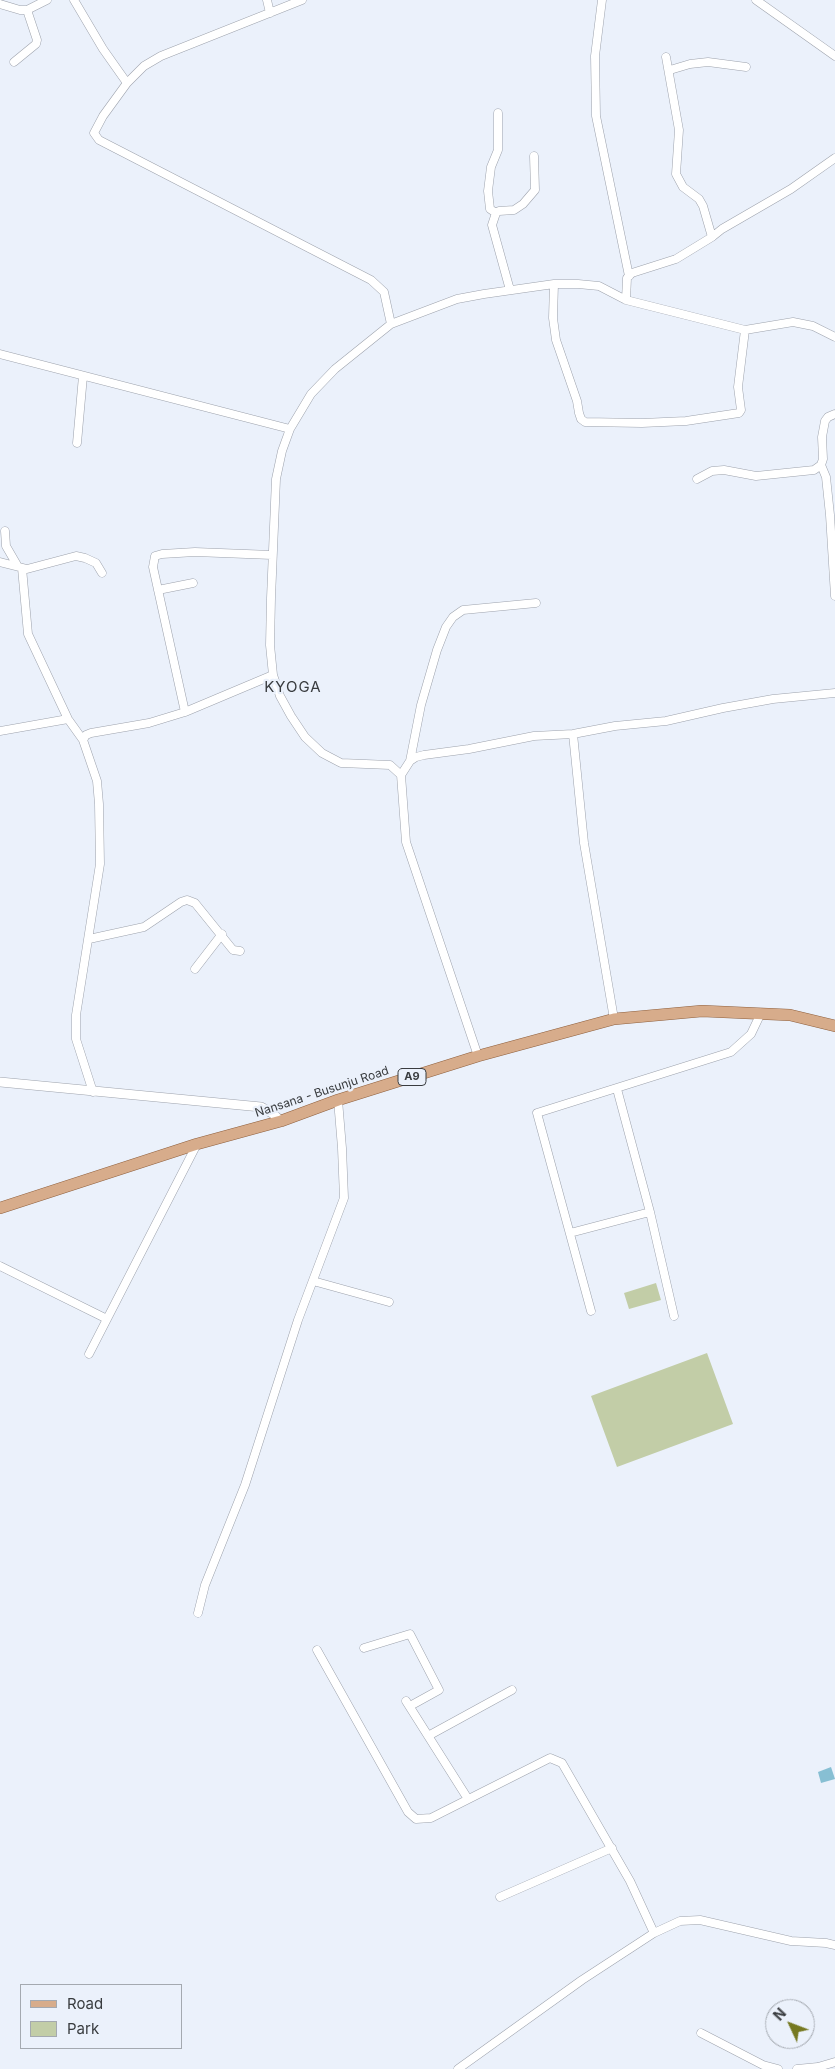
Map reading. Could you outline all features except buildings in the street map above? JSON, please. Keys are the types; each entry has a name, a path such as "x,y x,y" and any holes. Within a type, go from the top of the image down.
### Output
{"main road":[{"name":"Nansana - Busunju Road","path":"0,1208 197,1144 281,1122 338,1100 478,1056 614,1019 702,1011 790,1015 835,1026"}],"street":[{"path":"9,0 14,9"},
{"path":"0,4 14,9 27,10 47,0"},
{"path":"74,0 103,49 127,83"},
{"path":"267,0 270,13"},
{"path":"302,0 161,56 144,66 127,83 103,116 94,133 99,140 371,280 384,292 391,324"},
{"path":"602,0 596,56 596,116 629,276 626,285 626,300"},
{"path":"756,0 835,56"},
{"path":"14,62 36,44 37,40 27,10"},
{"path":"666,57 680,130 676,174 683,187 699,199 703,206 712,237"},
{"path":"670,70 690,64 708,62 746,67"},
{"path":"496,213 490,209 488,192 491,166 498,150 498,113"},
{"path":"510,290 492,225 496,213 514,210 532,196 535,190 534,156"},
{"path":"629,276 640,269 676,259 722,229 791,190 835,158"},
{"path":"554,284 553,318 556,340 577,402 579,414 585,422 677,421 739,413 741,410 738,387 745,330"},
{"path":"401,775 390,765 341,763 322,753 305,737 291,716 280,696 273,675 270,645 276,478 282,451 290,429 311,394 335,369 391,324 457,299 554,284 599,286 626,300 745,330 793,322 813,326 835,337"},
{"path":"0,354 290,429"},
{"path":"77,443 83,376"},
{"path":"697,479 712,471 724,470 756,476 814,470 821,464 824,454 822,427 828,417 835,414"},
{"path":"821,464 826,477 835,596"},
{"path":"5,531 6,546 19,566 28,634 68,719 83,740 97,781 100,864 76,1015 76,1039 93,1092"},
{"path":"185,712 158,590 154,560 156,556 195,552 272,555"},
{"path":"0,562 33,568 76,556 96,564 102,574"},
{"path":"158,590 193,583"},
{"path":"410,761 421,705 434,659 446,627 453,617 463,610 536,603"},
{"path":"83,740 86,735 91,733 149,723 185,712 273,675"},
{"path":"478,1056 406,842 401,775 410,761 416,756 424,754 470,749 534,736 573,734 615,726 666,721 723,708 835,693"},
{"path":"0,732 68,719"},
{"path":"573,734 584,843 614,1019"},
{"path":"89,939 144,927 187,900 195,903 222,934 233,950 240,951"},
{"path":"195,969 222,934"},
{"path":"591,1311 537,1113 731,1052 751,1034 761,1013"},
{"path":"0,1082 261,1107 272,1113 281,1122"},
{"path":"617,1089 650,1212 674,1316"},
{"path":"198,1613 205,1585 245,1485 298,1320 344,1198 338,1100"},
{"path":"89,1354 197,1144"},
{"path":"570,1233 650,1212"},
{"path":"0,1266 107,1319"},
{"path":"313,1281 389,1302"},
{"path":"364,1648 410,1634 440,1690 408,1703 468,1799"},
{"path":"317,1650 408,1812 416,1820 432,1818 550,1758 556,1759 567,1768 630,1881 654,1933"},
{"path":"428,1736 512,1690"},
{"path":"500,1897 612,1848"},
{"path":"458,2069 582,1980 654,1933 680,1921 700,1920 791,1942 835,1945"},
{"path":"701,2033 763,2065 778,2069"},
{"path":"797,2069 818,2067 835,2062"}],"green space":[{"path":"656,1283 661,1300 629,1309 624,1293"},
{"path":"707,1353 733,1424 617,1467 591,1396"}],"water":[{"path":"831,1767 835,1779 821,1783 818,1772"}],"district":[{"name":"KYOGA","path":"293,687"}]}
